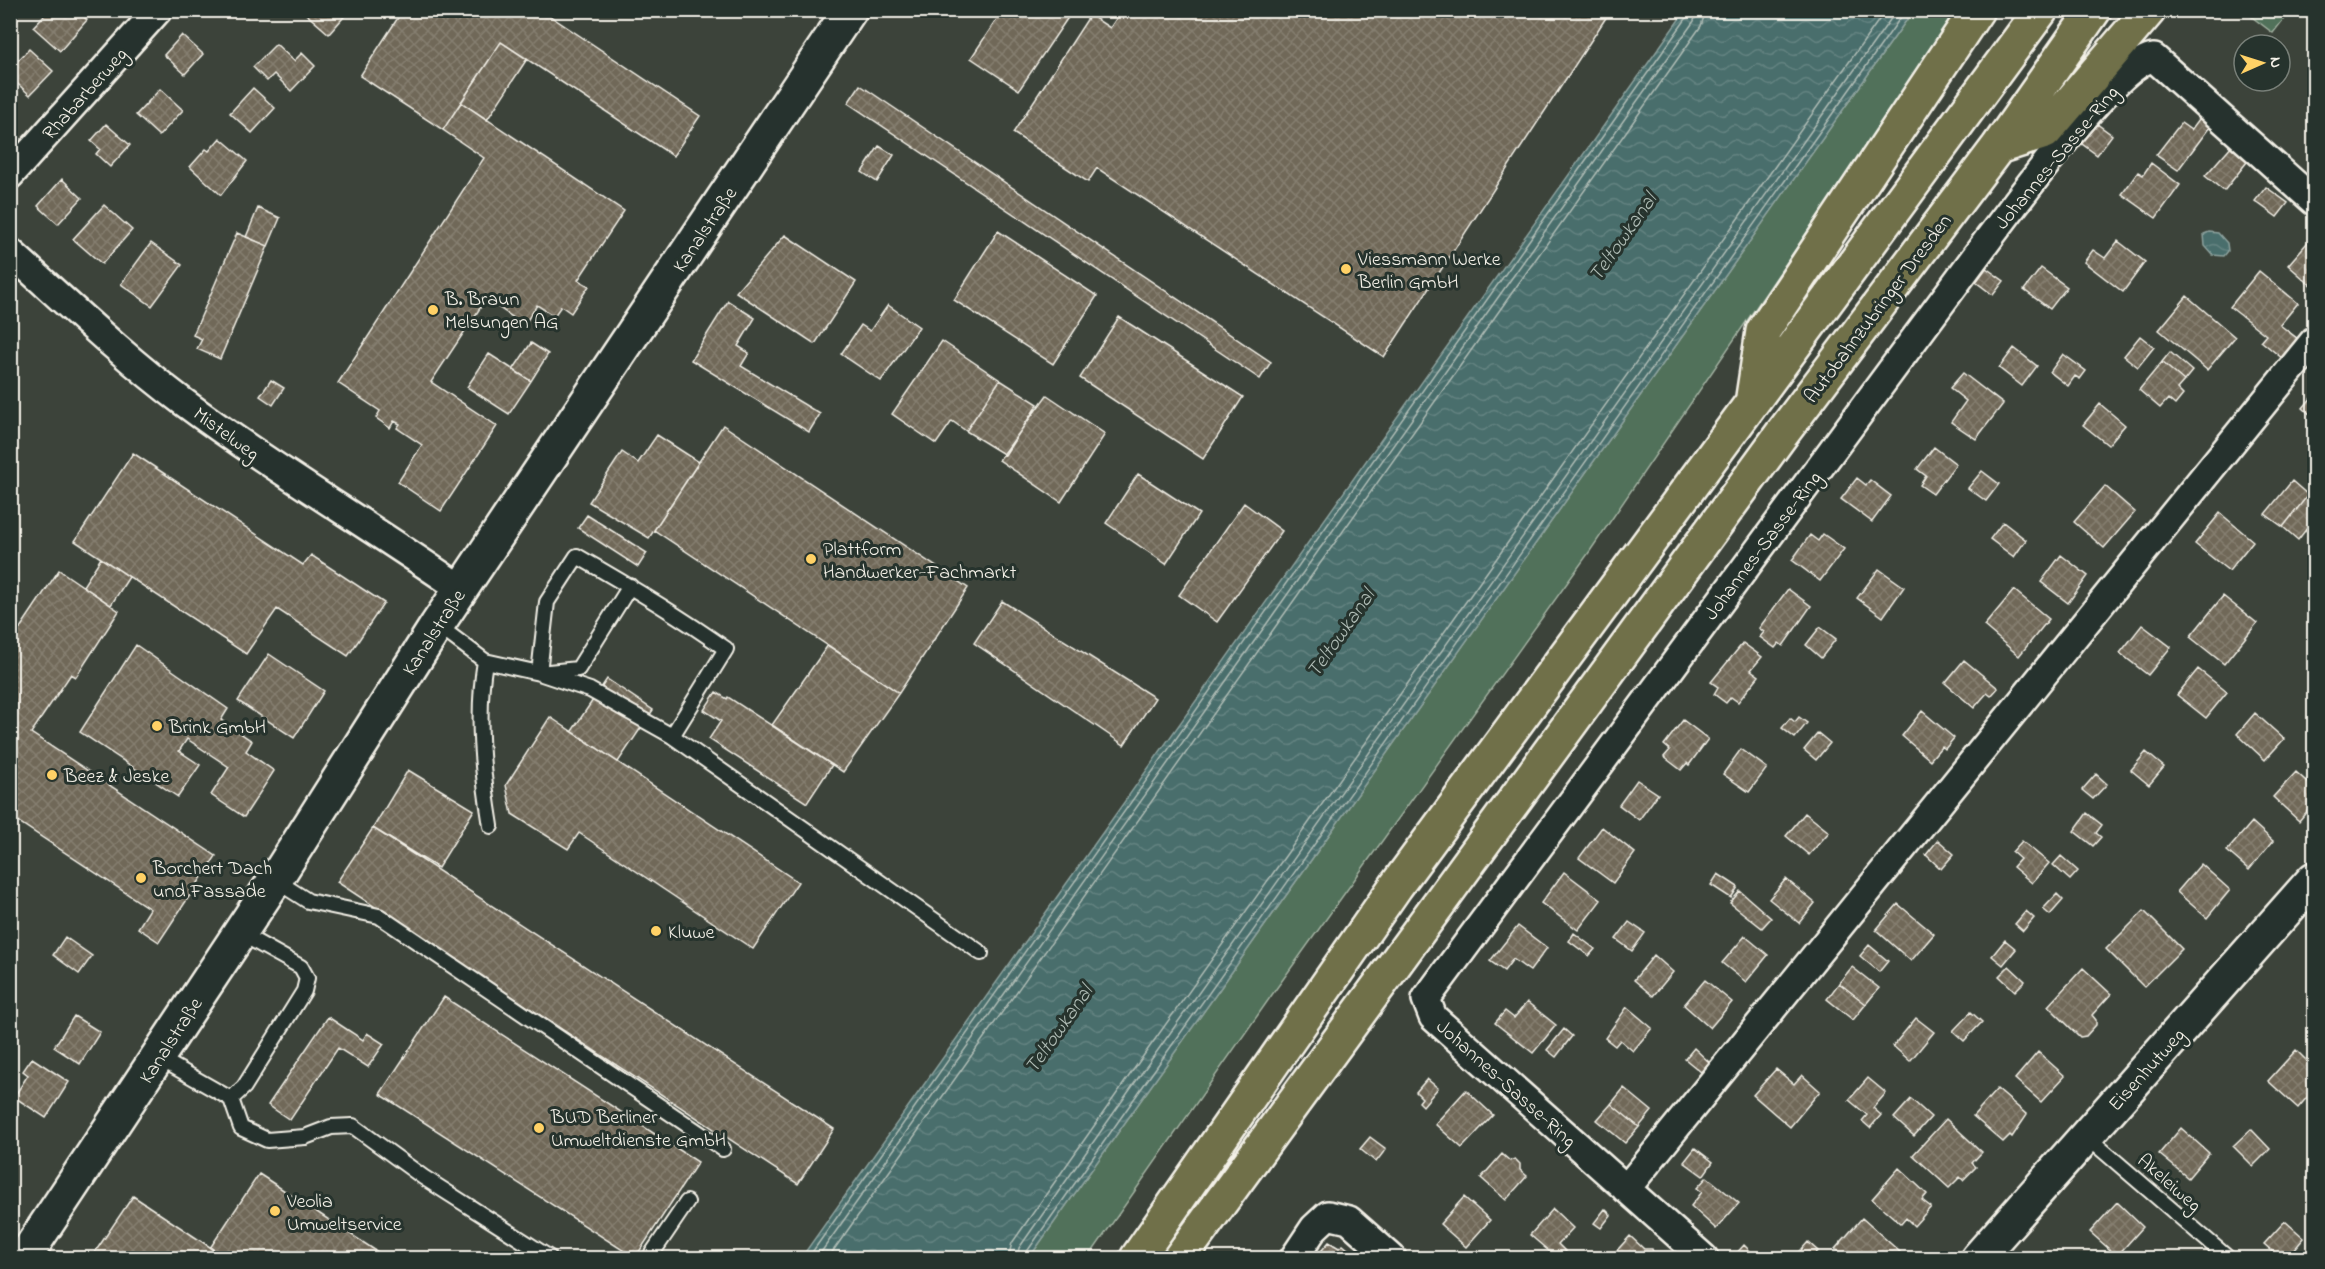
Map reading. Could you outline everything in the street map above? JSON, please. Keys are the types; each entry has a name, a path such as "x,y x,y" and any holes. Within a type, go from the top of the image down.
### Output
{"highway":[{"path":"1753,401 1763,330 1977,10"},
{"path":"1137,1258 1396,886 2041,10"},
{"name":"Autobahnzubringer Dresden","path":"1180,1258 1756,470 1998,147 2094,10"},
{"path":"1998,147 2045,132 2149,10"}],"street":[{"name":"Rhabarberweg","path":"10,175 158,10"},
{"name":"Kanalstraße","path":"24,1258 159,1058 437,625 850,10"},
{"name":"Johannes-Sasse-Ring","path":"1704,1258 1433,1017 1426,999 1990,237 2078,126 2118,81 2144,59 2154,58 2314,201"},
{"name":"Mistelweg","path":"10,252 119,349 180,399 258,456 461,589"},
{"path":"1626,1189 2314,341"},
{"name":"Eisenhutweg","path":"1978,1258 2314,879"},
{"path":"1294,1258 1314,1228 1328,1215 1349,1220 1392,1258"}],"lane":[{"path":"539,673 547,602 577,556 630,586 726,649 672,736"},
{"path":"539,673 578,669 630,586"},
{"path":"437,625 485,661 539,673 590,690 672,736 981,953"},
{"path":"485,661 478,698 485,790 491,826"},
{"path":"275,880 308,901 379,916 723,1149"},
{"path":"231,1099 244,1087 304,991 307,978 301,967 240,933"},
{"path":"159,1058 231,1099 241,1128 267,1140 305,1137 331,1127 353,1126 423,1177 550,1258"},
{"name":"Akeleiweg","path":"2086,1136 2228,1258"},
{"path":"649,1258 687,1202"}],"green space":[{"path":"1913,11 1958,11 1590,551 1276,989 1088,1258 1029,1258"},
{"path":"2244,11 2290,11 2273,33"}],"water":[{"name":"Teltowkanal","path":"1685,11 1913,11 1029,1258 801,1258"},
{"path":"2218,233 2227,243 2228,251 2224,256 2213,255 2205,246 2204,234"}],"building":[{"path":"49,10 77,10 87,20 60,51 33,27"},
{"path":"307,10 350,10 329,34 305,13"},
{"path":"403,10 541,10 700,116 673,156 501,42 443,130 360,76"},
{"path":"1003,10 1073,10 1019,90 971,58"},
{"name":"Viessmann Werke Berlin GmbH","path":"1122,10 1611,10 1384,357 1097,168 1088,182 1013,133 1090,15 1110,28"},
{"path":"182,35 203,54 185,74 164,55"},
{"path":"501,42 527,59 487,120 461,102"},
{"path":"276,44 294,61 302,53 315,66 291,91 274,74 267,81 253,67"},
{"path":"29,49 53,71 30,95 10,77 10,69"},
{"path":"860,85 1271,362 1260,379 848,103"},
{"path":"253,88 275,108 252,133 230,113"},
{"path":"160,89 183,110 159,136 136,115"},
{"name":"B. Braun Melsungen AG","path":"461,102 624,211 578,280 589,286 571,313 561,306 554,316 537,305 524,325 486,299 431,382 497,426 441,511 398,482 422,445 397,428 400,424 394,421 390,428 376,418 380,411 338,383 484,158 443,130"},
{"path":"2202,115 2212,124 2178,170 2156,155 2181,123 2191,130"},
{"path":"2093,121 2112,135 2097,155 2078,141"},
{"path":"106,124 130,145 110,167 96,154 100,149 91,141"},
{"path":"220,138 247,161 221,195 190,167 206,149 209,151"},
{"path":"2233,144 2250,158 2224,191 2205,176"},
{"path":"879,146 894,155 877,182 862,172"},
{"path":"2151,163 2180,185 2156,218 2122,194 2138,172 2143,175"},
{"path":"62,179 82,198 58,224 38,206"},
{"path":"2266,187 2288,203 2277,217 2255,201"},
{"path":"104,205 132,230 102,264 73,239"},
{"path":"258,208 280,218 268,246 246,237"},
{"path":"998,231 1097,296 1053,364 954,300"},
{"path":"237,233 268,246 220,359 197,349 202,339 193,335"},
{"path":"785,235 856,282 815,344 736,292"},
{"path":"2314,237 2313,287 2288,265"},
{"path":"2118,241 2145,262 2123,292 2084,262 2093,250 2105,258"},
{"path":"151,243 182,265 152,306 121,284"},
{"path":"1986,268 2004,281 1993,295 1976,282"},
{"path":"2041,268 2067,287 2050,309 2024,290"},
{"path":"2259,271 2298,303 2280,325 2298,339 2283,359 2261,341 2266,335 2230,307"},
{"path":"2187,296 2235,337 2207,370 2159,330"},
{"path":"728,301 755,318 738,346 749,353 741,366 820,414 809,432 691,360"},
{"path":"888,305 919,327 881,381 841,354 861,325 870,331"},
{"path":"1119,317 1243,397 1203,459 1080,378"},
{"path":"2140,336 2154,347 2138,367 2124,356"},
{"path":"942,341 1000,380 966,431 952,421 936,444 892,414"},
{"path":"531,343 548,354 531,381 513,370"},
{"path":"2014,348 2037,366 2022,386 1999,368"},
{"path":"2170,352 2192,371 2184,381 2162,362"},
{"path":"489,354 531,381 509,414 467,387"},
{"path":"2063,354 2086,371 2080,379 2075,376 2068,386 2050,372"},
{"path":"2162,362 2184,381 2177,389 2183,395 2175,405 2168,399 2160,408 2139,390"},
{"path":"1963,373 2003,404 1976,439 1951,422 1966,401 1950,388"},
{"path":"271,380 284,388 273,405 260,396"},
{"path":"1000,380 1038,404 1005,455 966,431"},
{"path":"1047,395 1105,434 1061,502 999,460"},
{"path":"2312,397 2314,399 2314,418 2303,408"},
{"path":"2100,404 2125,425 2108,445 2083,425"},
{"name":"Plattform Handwerker-Fachmarkt","path":"723,425 968,588 899,693 654,530"},
{"path":"657,435 699,462 649,538 589,502 622,452 638,463"},
{"path":"1934,447 1956,464 1933,494 1920,485 1926,476 1917,469"},
{"path":"133,453 303,565 311,555 384,603 348,656 277,609 246,654 75,541"},
{"path":"1982,471 1999,484 1986,501 1968,488"},
{"path":"1138,474 1199,514 1166,564 1106,523"},
{"path":"1857,478 1866,485 1870,480 1891,496 1872,522 1841,499"},
{"path":"2292,481 2308,495 2283,527 2265,514"},
{"path":"2105,486 2135,512 2104,548 2074,522"},
{"path":"2308,495 2314,500 2314,519 2298,540 2283,527"},
{"path":"1244,503 1282,531 1217,622 1179,595"},
{"path":"2220,513 2253,541 2229,571 2195,544"},
{"path":"587,515 647,553 638,567 578,528"},
{"path":"2003,522 2026,540 2014,557 1990,539"},
{"path":"1823,534 1844,549 1820,581 1792,560 1810,535 1818,541"},
{"path":"2061,555 2088,576 2068,603 2041,582"},
{"path":"101,558 129,577 111,605 83,586"},
{"path":"1879,569 1904,587 1883,617 1857,598"},
{"name":"Beez & Jeske","path":"59,570 119,611 76,677 71,674 31,733 216,856 159,942 138,928 150,909 10,816 10,643"},
{"path":"1788,589 1811,606 1783,646 1779,643 1775,648 1760,637 1764,632 1759,628"},
{"path":"2014,590 2049,619 2019,656 1984,626"},
{"path":"2223,596 2257,623 2224,664 2190,637"},
{"path":"1002,601 1155,698 1124,745 974,643"},
{"path":"2142,625 2171,647 2148,675 2120,653"},
{"path":"1820,627 1836,639 1821,658 1806,645"},
{"path":"1743,643 1762,657 1751,670 1759,676 1738,702 1731,697 1726,703 1714,694 1718,687 1711,682"},
{"name":"Brink GmbH","path":"136,645 228,709 221,720 252,741 246,751 274,771 244,817 211,795 229,767 187,739 179,751 200,765 178,797 80,732"},
{"path":"828,645 899,693 843,772 772,725"},
{"path":"269,654 324,691 294,738 238,701"},
{"path":"1964,660 1998,688 1991,696 1987,693 1974,708 1945,683"},
{"path":"2198,669 2227,692 2206,718 2177,695"},
{"path":"607,679 653,710 618,762 572,731"},
{"path":"716,692 727,699 728,697 832,765 807,803 709,739 721,721 704,710"},
{"path":"1922,711 1954,738 1945,749 1942,746 1930,760 1902,736"},
{"path":"2255,713 2284,739 2265,760 2237,734"},
{"path":"550,717 798,882 753,949 579,833 568,849 512,814 506,785"},
{"path":"1799,717 1807,723 1795,738 1782,728 1790,718 1795,722"},
{"path":"1683,720 1708,739 1689,765 1687,763 1681,770 1664,757 1670,750 1664,745"},
{"path":"1818,733 1830,743 1816,760 1804,750"},
{"path":"1741,749 1767,768 1749,792 1723,774"},
{"path":"2146,752 2164,767 2149,785 2131,770"},
{"path":"408,770 474,810 438,868 373,828"},
{"path":"2296,772 2314,788 2314,803 2299,821 2273,797"},
{"path":"2096,774 2107,784 2093,799 2082,790"},
{"path":"1637,780 1658,794 1639,820 1619,805"},
{"path":"1805,813 1829,832 1809,855 1786,836"},
{"path":"2087,813 2102,825 2096,833 2101,837 2093,846 2074,831"},
{"path":"2252,822 2273,841 2249,870 2227,851"},
{"path":"1602,827 1635,853 1613,883 1579,858"},
{"path":"373,828 834,1129 798,1184 337,882"},
{"path":"1938,840 1954,854 1941,869 1926,855"},
{"path":"2022,841 2049,863 2032,883 2013,867 2020,859 2012,852"},
{"path":"2061,856 2078,871 2070,880 2053,865"},
{"path":"2201,864 2230,890 2207,918 2177,892"},
{"path":"1564,872 1601,900 1578,930 1541,903"},
{"path":"1718,874 1738,887 1731,898 1711,885"},
{"path":"1786,879 1815,903 1799,923 1769,899"},
{"path":"1740,891 1771,918 1762,928 1730,903"},
{"path":"2057,894 2063,900 2050,915 2043,909"},
{"path":"1898,904 1934,934 1911,961 1876,930"},
{"path":"2026,911 2034,918 2023,931 2015,924"},
{"path":"2144,911 2182,949 2144,987 2106,949"},
{"path":"1629,922 1645,933 1632,951 1616,939"},
{"path":"1518,926 1547,948 1530,971 1513,959 1504,971 1490,961"},
{"path":"1574,933 1595,949 1589,956 1569,941"},
{"path":"1745,936 1768,955 1746,982 1722,963"},
{"path":"65,937 92,956 79,974 53,955"},
{"path":"2005,940 2016,949 2003,965 1992,956"},
{"path":"1869,945 1888,961 1879,972 1860,956"},
{"path":"1654,955 1673,972 1653,996 1634,980"},
{"path":"2009,966 2025,981 2015,991 1999,976"},
{"path":"1852,967 1879,988 1866,1004 1839,983"},
{"path":"2083,968 2111,994 2092,1015 2096,1020 2096,1025 2086,1036 2080,1037 2048,1006"},
{"path":"1705,980 1732,1002 1710,1028 1684,1005"},
{"path":"1839,983 1866,1004 1853,1020 1827,999"},
{"name":"BUD Berliner Umweltdienste GmbH","path":"444,997 698,1162 635,1258 380,1094"},
{"path":"1527,1002 1556,1025 1533,1053 1495,1023 1505,1011 1514,1018"},
{"path":"1627,1007 1652,1028 1633,1051 1620,1040 1615,1046 1605,1038"},
{"path":"1971,1012 1982,1022 1964,1041 1953,1031"},
{"path":"74,1016 100,1032 80,1064 54,1047"},
{"path":"328,1017 363,1040 367,1033 384,1044 368,1067 338,1048 290,1120 268,1105"},
{"path":"1916,1018 1934,1032 1910,1061 1893,1046"},
{"path":"1564,1029 1572,1036 1556,1057 1547,1050"},
{"path":"1694,1048 1709,1062 1701,1072 1685,1059"},
{"path":"2296,1050 2314,1068 2314,1089 2298,1108 2268,1081"},
{"path":"2038,1052 2065,1076 2041,1102 2015,1079"},
{"path":"32,1058 69,1082 46,1118 14,1097 28,1075 23,1071"},
{"path":"1776,1069 1794,1084 1802,1075 1820,1091 1790,1127 1753,1095"},
{"path":"1868,1078 1886,1093 1873,1108 1881,1115 1870,1128 1862,1121 1867,1115 1849,1100"},
{"path":"1427,1079 1438,1088 1423,1106 1419,1102 1422,1098 1416,1092"},
{"path":"1624,1088 1652,1111 1639,1127 1611,1104"},
{"path":"1997,1089 2027,1115 2012,1137 2010,1135 2003,1142 1973,1116"},
{"path":"1466,1090 1493,1115 1462,1148 1435,1124"},
{"path":"1911,1099 1931,1117 1914,1136 1894,1118"},
{"path":"1611,1104 1639,1127 1625,1143 1597,1120"},
{"path":"1946,1119 1982,1152 1972,1163 1976,1167 1963,1180 1960,1177 1949,1188 1913,1155"},
{"path":"2181,1128 2209,1153 2188,1178 2159,1154"},
{"path":"2251,1129 2270,1149 2253,1166 2233,1146"},
{"path":"1370,1137 1386,1149 1376,1162 1360,1149"},
{"path":"1695,1148 1713,1162 1703,1176 1684,1162"},
{"path":"1502,1154 1510,1161 1515,1159 1520,1164 1520,1170 1527,1176 1506,1200 1481,1178"},
{"path":"1899,1168 1927,1194 1922,1200 1931,1207 1914,1226 1906,1218 1901,1224 1872,1199"},
{"name":"Veolia Umweltservice","path":"259,1174 387,1258 227,1258 210,1248"},
{"path":"1707,1177 1739,1203 1716,1229 1691,1206 1702,1192 1697,1188"},
{"path":"133,1196 213,1249 207,1258 91,1258"},
{"path":"1464,1197 1490,1220 1466,1247 1440,1224"},
{"path":"2117,1202 2143,1227 2117,1256 2090,1232"},
{"path":"1553,1209 1573,1228 1558,1244 1567,1253 1562,1258 1557,1258 1530,1235"},
{"path":"1605,1209 1611,1215 1601,1228 1594,1223"},
{"path":"1862,1218 1900,1252 1895,1258 1846,1258 1835,1249"},
{"path":"2285,1221 2304,1238 2287,1258 2280,1258 2264,1244"},
{"path":"1630,1236 1644,1249 1652,1249 1655,1258 1610,1258"},
{"path":"1329,1242 1339,1248 1343,1245 1349,1250 1346,1255 1351,1258 1315,1258"},
{"path":"1808,1242 1818,1251 1811,1258 1795,1257"},
{"path":"1744,1245 1756,1257 1737,1258 1734,1256"}],"place":[{"name":"Viessmann Werke Berlin GmbH","path":"1346,269"},
{"name":"B. Braun Melsungen AG","path":"433,310"},
{"name":"Plattform Handwerker-Fachmarkt","path":"811,559"},
{"name":"Brink GmbH","path":"157,726"},
{"name":"Beez & Jeske","path":"52,775"},
{"name":"Borchert Dach und Fassade","path":"141,878"},
{"name":"Kluwe","path":"656,931"},
{"name":"BUD Berliner Umweltdienste GmbH","path":"539,1128"},
{"name":"Veolia Umweltservice","path":"275,1211"}]}
